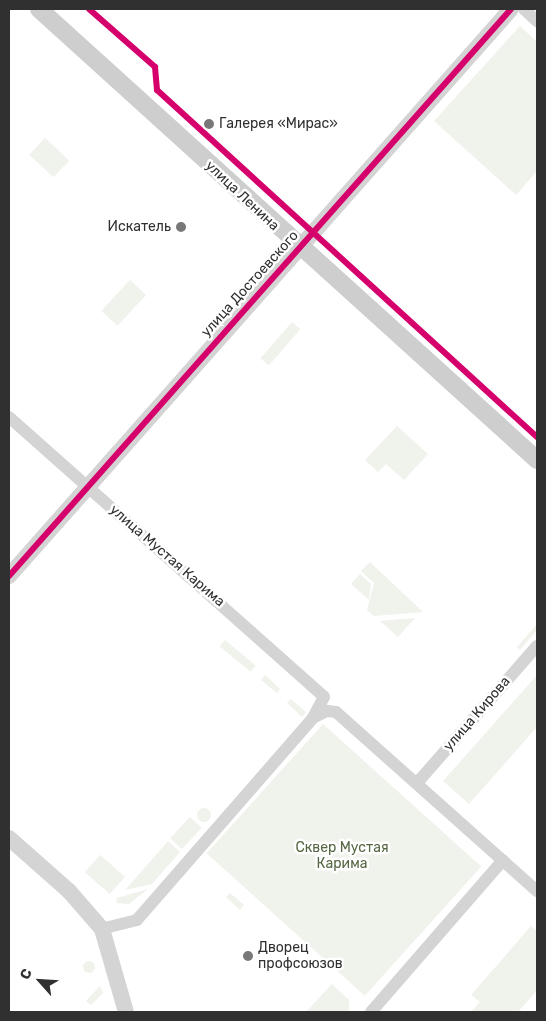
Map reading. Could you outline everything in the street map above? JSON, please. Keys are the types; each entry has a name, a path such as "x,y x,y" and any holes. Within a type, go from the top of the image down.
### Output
{"main road":[{"name":"улица Ленина","path":"39,9 299,249 537,460"}],"street":[{"name":"улица Достоевского","path":"9,576 511,9"},
{"path":"524,9 537,20"},
{"name":"улица Мустая Карима","path":"9,418 324,697 313,718"},
{"name":"улица Кирова","path":"417,783 537,646"},
{"path":"102,929 138,920 313,718 327,710 336,712 537,891"},
{"path":"9,838 68,891 102,929 126,1012"},
{"path":"371,1012 503,860"}],"green space":[{"path":"520,26 537,42 537,171 516,195 434,121"},
{"path":"45,138 69,161 53,177 29,155"},
{"path":"130,280 146,295 117,326 101,311"},
{"path":"292,322 300,329 269,365 261,358"},
{"path":"397,426 428,454 404,480 386,464 378,472 365,460"},
{"path":"370,562 423,612 374,616 367,610 374,583 361,571"},
{"path":"360,574 371,584 369,600 351,584"},
{"path":"415,618 398,637 380,621"},
{"path":"537,624 537,630 520,650 517,647"},
{"path":"225,640 256,666 250,672 220,646"},
{"path":"265,675 280,689 277,693 261,680"},
{"path":"537,675 537,727 469,804 443,781"},
{"path":"291,699 306,712 302,717 287,703"},
{"name":"Сквер Мустая Карима","path":"323,724 481,867 365,996 207,853"},
{"path":"201,808 207,808 211,815 207,822 201,822 197,818 197,812"},
{"path":"190,817 202,828 182,849 170,838"},
{"path":"168,841 180,852 152,884 125,890"},
{"path":"100,855 125,877 110,894 85,872"},
{"path":"148,889 129,904 116,903 117,898"},
{"path":"230,893 244,905 240,910 226,897"},
{"path":"531,926 537,931 537,990 518,1012 471,1012 480,1002 471,995"},
{"path":"91,961 94,962 94,972 87,973 84,972 83,965 84,962"},
{"path":"332,984 349,1000 349,1012 306,1012"},
{"path":"100,986 103,993 91,1005 86,1001"}],"cycle path":[{"path":"89,9 155,67 157,90 537,437"},
{"path":"9,576 511,9"}],"place":[{"name":"Галерея «Мирас»","path":"209,124"},
{"name":"Искатель","path":"181,227"},
{"name":"Дворец профсоюзов","path":"248,956"}]}
